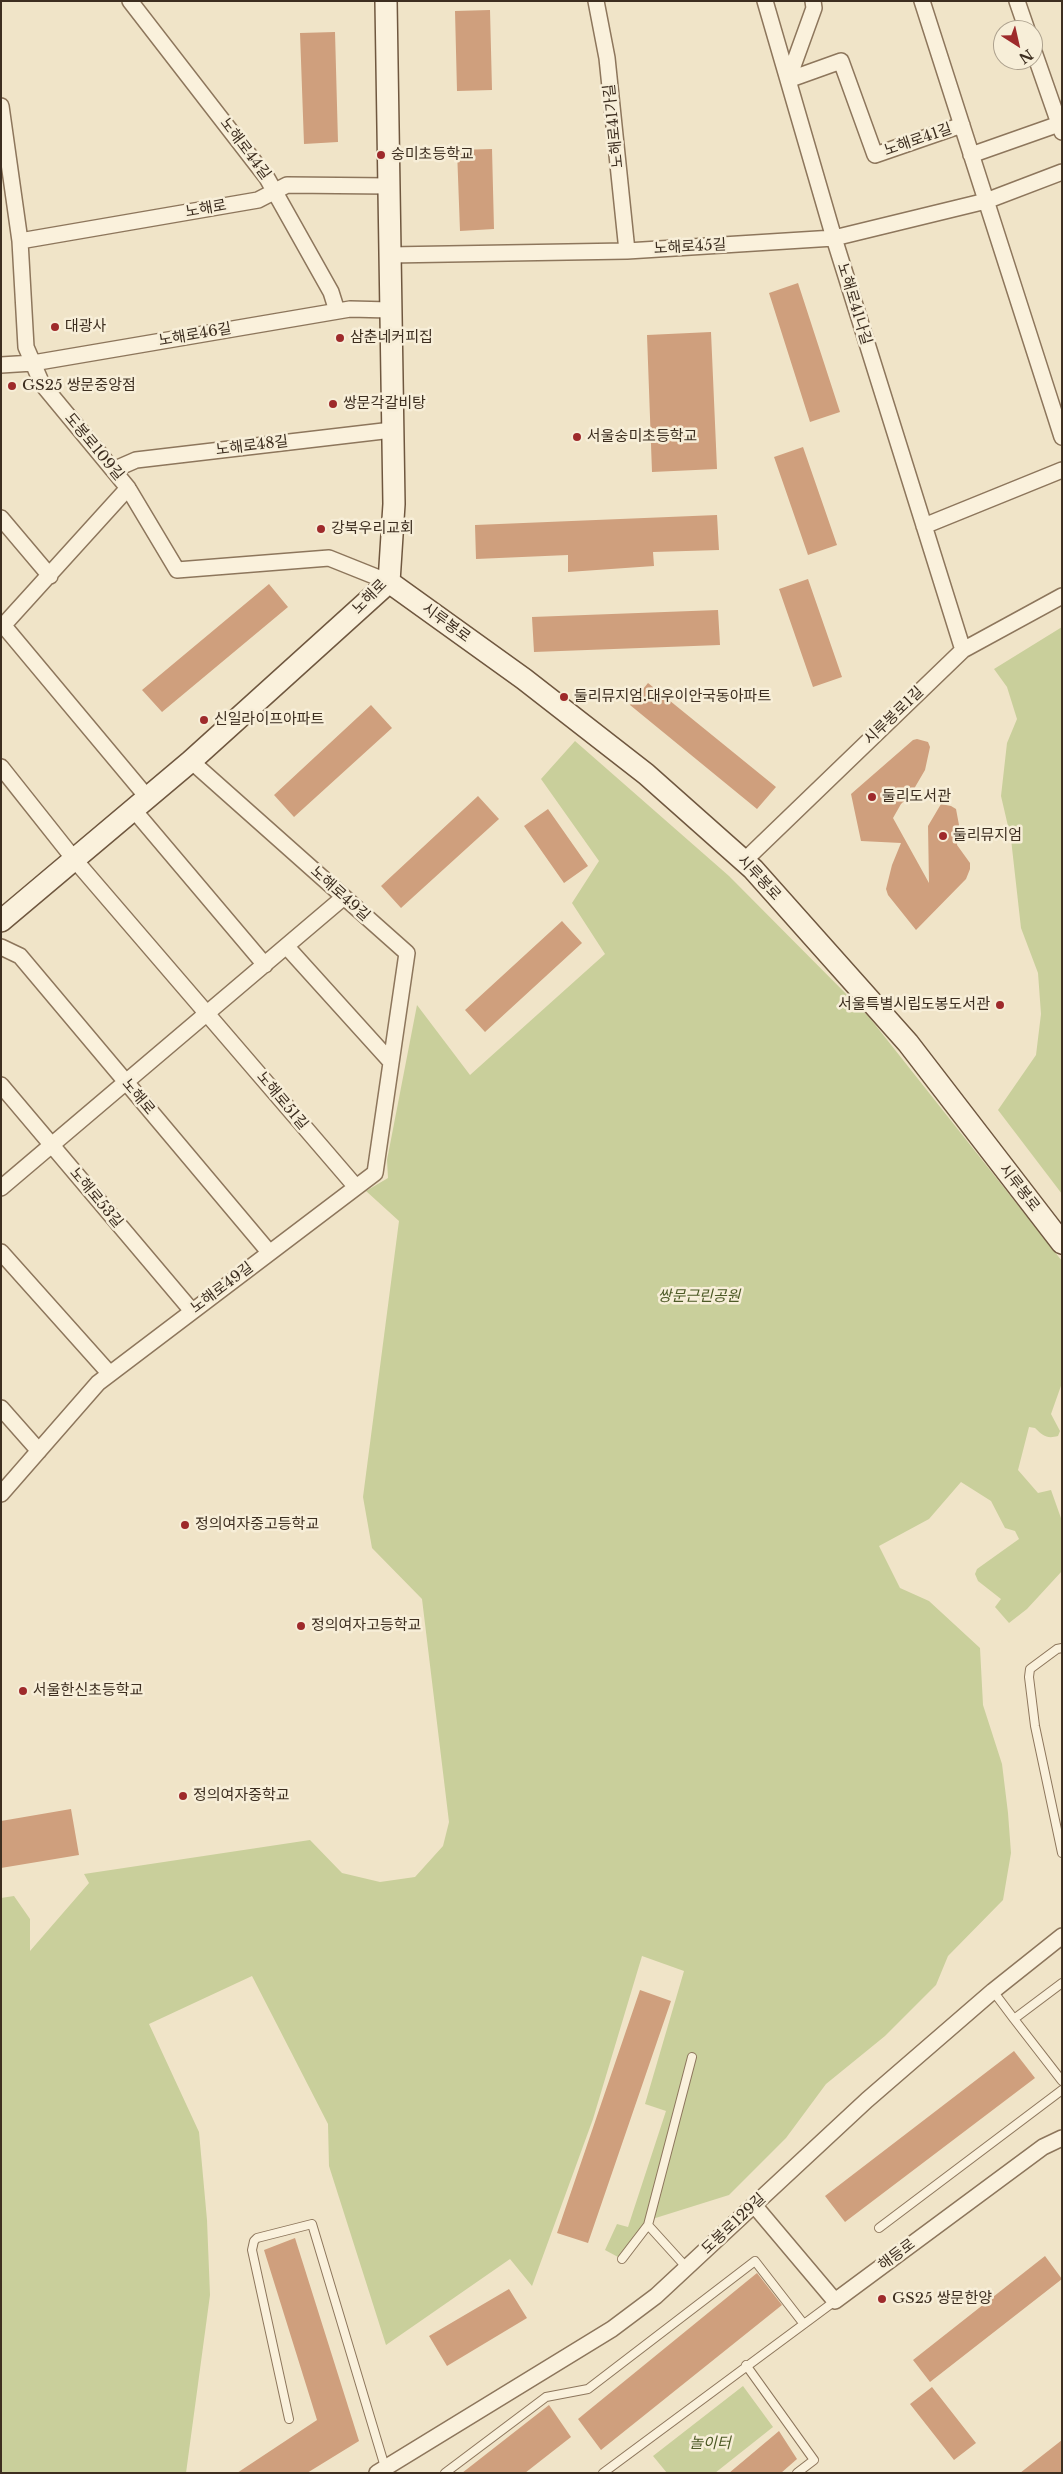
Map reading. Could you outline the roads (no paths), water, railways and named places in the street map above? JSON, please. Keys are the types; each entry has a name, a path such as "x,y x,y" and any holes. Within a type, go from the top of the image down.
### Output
{"main road":[{"name":"노해로","path":"1,921 191,761 389,582 394,504 386,1"},
{"name":"시루봉로","path":"389,582 524,679 646,774 744,861 908,1043 1062,1243"}],"street":[{"name":"노해로44길","path":"130,1 268,178 331,292 337,311"},
{"name":"노해로41가길","path":"596,1 607,58 627,251"},
{"name":"노해로41나길","path":"765,1 834,238 963,650"},
{"path":"788,80 814,8 813,1"},
{"path":"922,1 1062,436"},
{"path":"1017,1 1023,20"},
{"name":"노해로41길","path":"788,80 841,61 875,155 962,124"},
{"path":"971,155 1060,128 1040,70"},
{"name":"도봉로109길","path":"1,106 5,155 20,241 26,347 32,363 42,384 128,488 177,570 329,558 389,582"},
{"name":"노해로45길","path":"389,255 627,251 834,238 986,201 1062,172"},
{"name":"노해로","path":"20,241 258,200 274,190 287,185 389,186"},
{"name":"노해로46길","path":"1,365 32,363 350,309 390,310"},
{"name":"노해로48길","path":"113,470 136,460 392,430"},
{"path":"924,526 1062,470"},
{"path":"128,488 2,627 266,965"},
{"path":"1,518 50,576"},
{"name":"시루봉로1길","path":"744,861 963,650 1062,596"},
{"name":"노해로49길","path":"1,1494 98,1383 375,1173 407,953 191,761"},
{"path":"1,766 74,859"},
{"name":"노해로51길","path":"74,859 356,1187"},
{"path":"1,1188 208,1015 344,897"},
{"name":"노해로","path":"1,947 20,956 269,1252"},
{"path":"287,947 391,1062"},
{"name":"노해로53길","path":"1,1086 192,1311"},
{"path":"1,1252 110,1374"},
{"path":"1,1408 39,1451"},
{"name":"도봉로129길","path":"381,2470 612,2329 688,2268 867,2100 993,1991 1062,1936"},
{"name":"해등로","path":"835,2301 1042,2147 1062,2138"},
{"path":"754,2205 835,2301"}],"lane":[{"path":"1062,1648 1057,1649 1030,1669 1029,1677 1035,1726 1062,1852"},
{"path":"1014,2019 1062,1983"},
{"path":"993,1991 1062,2081"},
{"path":"622,2259 648,2225 692,2057"},
{"path":"880,2228 1062,2090"},
{"path":"289,2420 252,2250 254,2241 257,2238 304,2224 312,2224 381,2470"},
{"path":"648,2225 688,2268"},
{"path":"445,2473 546,2397 588,2389 755,2260 803,2323"},
{"path":"603,2473 746,2365 835,2301"},
{"path":"746,2365 814,2460 797,2473"}],"place":[{"name":"숭미초등학교","path":"381,155"},
{"name":"대광사","path":"55,327"},
{"name":"삼춘네커피집","path":"340,338"},
{"name":"GS25 쌍문중앙점","path":"12,386"},
{"name":"쌍문각갈비탕","path":"333,404"},
{"name":"서울숭미초등학교","path":"577,437"},
{"name":"강북우리교회","path":"321,529"},
{"name":"둘리뮤지엄.대우이안국동아파트","path":"564,697"},
{"name":"신일라이프아파트","path":"204,720"},
{"name":"둘리도서관","path":"872,797"},
{"name":"둘리뮤지엄","path":"943,836"},
{"name":"서울특별시립도봉도서관","path":"1000,1005"},
{"name":"정의여자중고등학교","path":"185,1525"},
{"name":"정의여자고등학교","path":"301,1626"},
{"name":"서울한신초등학교","path":"23,1691"},
{"name":"정의여자중학교","path":"183,1796"},
{"name":"GS25 쌍문한양","path":"882,2299"}],"park label":[{"name":"쌍문근린공원","path":"699,1297"},
{"name":"놀이터","path":"710,2444"}]}
